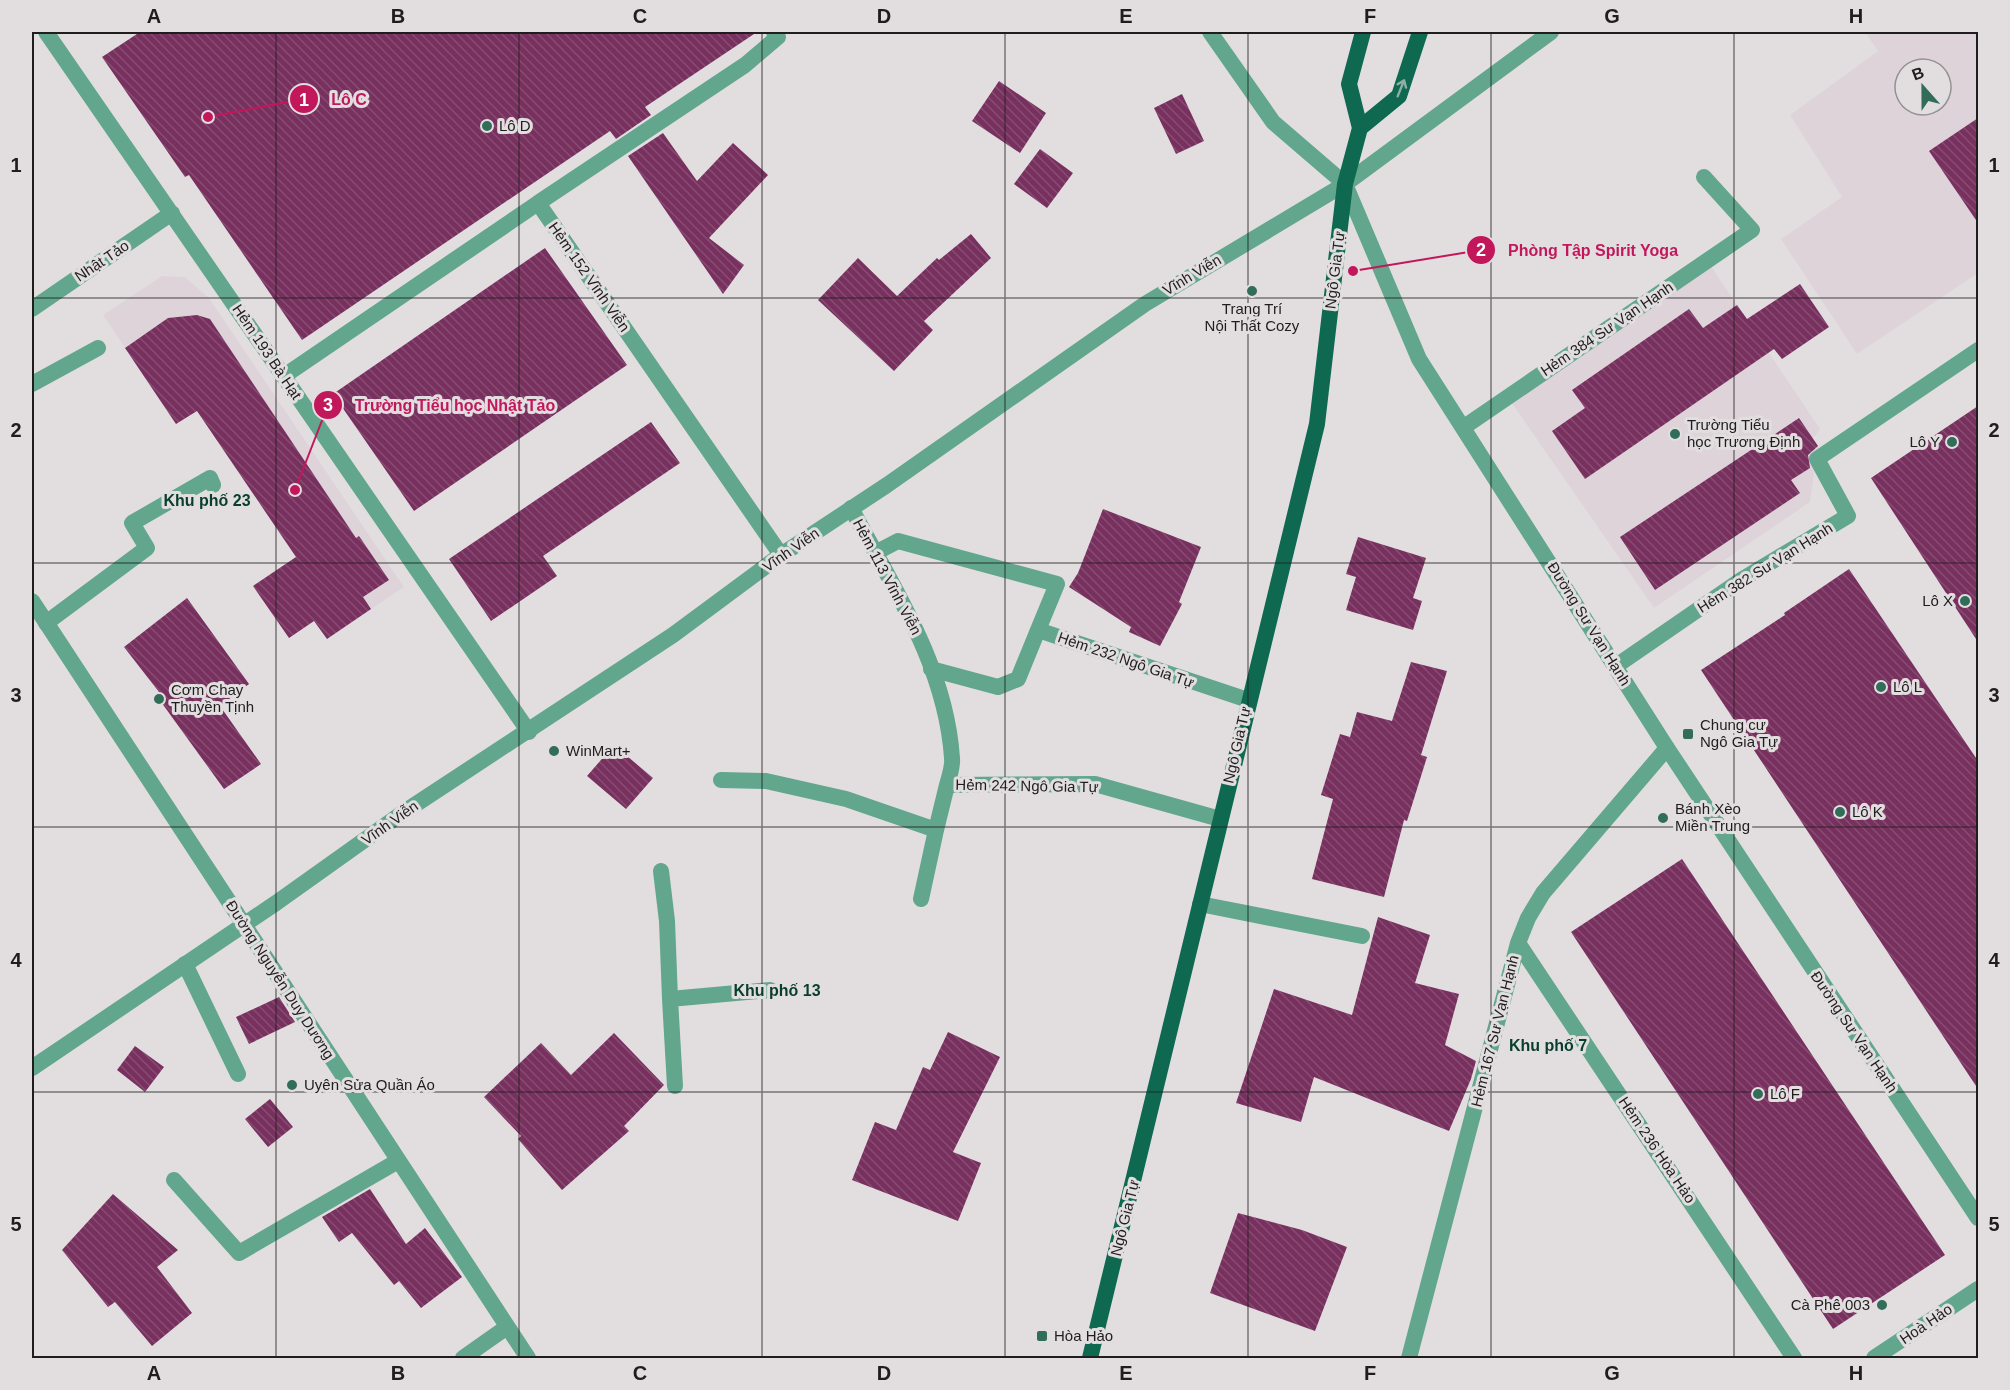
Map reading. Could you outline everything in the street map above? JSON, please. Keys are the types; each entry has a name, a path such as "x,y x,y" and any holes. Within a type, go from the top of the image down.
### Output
{"main road":[{"name":"Ngô Gia Tự","path":"1090,1359 1248,700 1317,424 1345,184 1360,128 1349,84 1363,32"},
{"path":"1360,128 1399,96 1420,32"}],"street":[{"name":"Hẻm 193 Bà Hạt","path":"46,32 529,732"},
{"path":"284,376 745,65 778,37 774,32"},
{"name":"Đường Sư Vạn Hạnh","path":"1210,32 1273,122 1345,184 1419,359 1667,748 1978,1218"},
{"name":"Vĩnh Viễn","path":"32,1068 243,925 401,814 529,732 673,635 781,555 1145,304 1345,184 1551,32"},
{"name":"Hẻm 384 Sư Vạn Hạnh","path":"1464,427 1752,230 1704,177"},
{"name":"Hẻm 152 Vĩnh Viễn","path":"538,203 781,555"},
{"name":"Nhật Tảo","path":"32,309 172,213"},
{"path":"32,384 98,348"},
{"name":"Hẻm 382 Sư Vạn Hạnh","path":"1616,666 1741,580 1848,516 1817,459 1978,350"},
{"path":"46,623 147,549 132,523 210,478 213,485"},
{"name":"Hẻm 113 Vĩnh Viễn","path":"851,508 911,616 940,692 953,760 947,785"},
{"path":"875,553 898,541 1057,584 1038,630"},
{"name":"Đường Nguyễn Duy Dương","path":"32,601 528,1359"},
{"name":"Hẻm 232 Ngô Gia Tự","path":"931,669 998,687 1018,679 1038,630 1248,700"},
{"name":"Hẻm 167 Sư Vạn Hạnh","path":"1409,1359 1518,943 1528,918 1543,893 1667,748"},
{"path":"721,780 766,781 846,799 936,830"},
{"name":"Hẻm 242 Ngô Gia Tự","path":"921,899 947,785 1095,784 1220,819"},
{"path":"661,871 667,921 675,1086"},
{"path":"1200,904 1362,936"},
{"name":"Hẻm 236 Hòa Hảo","path":"1518,943 1794,1359"},
{"path":"185,964 238,1074"},
{"path":"670,999 770,990"},
{"path":"174,1180 239,1253 398,1161"},
{"name":"Hoà Hảo","path":"1874,1359 1978,1289"},
{"path":"463,1359 507,1328"}],"shaded area":[{"path":"1865,32 1978,32 1978,273 1857,354 1781,239 1842,197 1790,115 1878,51"},
{"name":"Trường Tiểu học Trương Định","path":"1711,266 1820,429 1813,439 1818,446 1810,502 1654,608 1511,402"},
{"path":"162,276 185,277 209,298 404,587 327,639 314,621 289,638 253,586 296,557 197,411 176,424 103,315"}],"building":[{"name":"Lô D","path":"140,32 757,32 645,107 651,115 616,139 610,131 302,340 189,175 185,177 102,57"},
{"path":"999,81 1046,113 1020,153 972,121"},
{"path":"1182,94 1204,141 1176,154 1154,108"},
{"path":"1978,118 1978,223 1929,151"},
{"path":"663,133 697,181 733,143 768,175 709,238 744,265 723,294 628,156"},
{"path":"1040,149 1073,173 1047,208 1014,184"},
{"path":"971,234 991,258 924,321 933,330 894,371 818,300 858,258 897,296 937,258 939,260"},
{"path":"545,248 627,365 414,511 333,394"},
{"path":"1800,284 1829,327 1782,359 1774,349 1585,479 1552,431 1585,408 1572,390 1689,309 1703,328 1737,305 1747,319"},
{"path":"197,315 210,319 356,538 359,536 389,580 363,597 371,609 327,639 314,621 289,638 253,586 296,557 197,411 176,424 125,348 168,318"},
{"name":"Lô Y","path":"1978,406 1978,642 1871,478"},
{"path":"1799,418 1818,446 1808,455 1810,468 1791,480 1800,493 1655,590 1620,537"},
{"path":"651,422 680,463 543,556 557,576 491,621 449,559"},
{"path":"1103,509 1201,547 1179,602 1182,604 1160,646 1129,632 1131,627 1069,587 1078,573"},
{"path":"1358,537 1426,558 1413,598 1422,601 1413,630 1346,610 1356,577 1346,574"},
{"path":"1849,569 1978,761 1978,1089 1701,670 1785,615 1784,613"},
{"path":"187,598 249,684 220,706 261,764 224,789 156,695 159,692 124,647"},
{"path":"1411,662 1447,671 1421,755 1427,757 1407,821 1404,820 1384,897 1312,879 1333,799 1321,795 1340,734 1350,737 1357,712 1392,721"},
{"path":"614,745 653,778 626,809 587,776"},
{"name":"Lô F","path":"1682,859 1945,1255 1833,1329 1571,932"},
{"path":"1378,917 1430,935 1415,983 1459,994 1445,1045 1476,1061 1471,1079 1449,1131 1314,1077 1301,1122 1236,1103 1274,989 1352,1015"},
{"path":"279,997 295,1022 249,1044 236,1017"},
{"path":"948,1032 1000,1057 953,1152 981,1163 958,1221 852,1180 875,1122 896,1130 923,1067 930,1070"},
{"path":"614,1033 664,1085 624,1126 629,1131 562,1190 518,1139 521,1136 484,1097 541,1043 571,1075"},
{"path":"135,1046 164,1067 145,1092 117,1070"},
{"path":"270,1099 293,1127 268,1147 245,1119"},
{"path":"370,1189 406,1244 425,1228 462,1277 421,1308 399,1281 394,1285 352,1233 339,1242 322,1217"},
{"path":"113,1194 178,1250 157,1267 192,1313 152,1346 115,1302 108,1307 62,1250"},
{"path":"1238,1213 1302,1230 1347,1247 1315,1331 1210,1293"}],"place":[{"name":"Lô C","path":"208,117"},
{"name":"Lô D","path":"487,126"},
{"name":"Phòng Tập Spirit Yoga","path":"1353,271"},
{"name":"Trang Trí Nội Thất Cozy","path":"1252,291"},
{"name":"Trường Tiểu học Trương Định","path":"1675,434"},
{"name":"Lô Y","path":"1952,442"},
{"name":"Trường Tiểu học Nhật Tảo","path":"295,490"},
{"name":"Lô X","path":"1965,601"},
{"name":"Lô L","path":"1881,687"},
{"name":"Cơm Chay Thuyền Tịnh","path":"159,699"},
{"name":"Chung cư Ngô Gia Tự","path":"1688,734"},
{"name":"WinMart+","path":"554,751"},
{"name":"Lô K","path":"1840,812"},
{"name":"Bánh Xèo Miền Trung","path":"1663,818"},
{"name":"Uyên Sửa Quần Áo","path":"292,1085"},
{"name":"Lô F","path":"1758,1094"},
{"name":"Cà Phê 003","path":"1882,1305"},
{"name":"Hòa Hảo","path":"1042,1336"}],"district":[{"name":"Khu phố 23","path":"207,500"},
{"name":"Khu phố 13","path":"777,990"},
{"name":"Khu phố 7","path":"1548,1045"}]}
